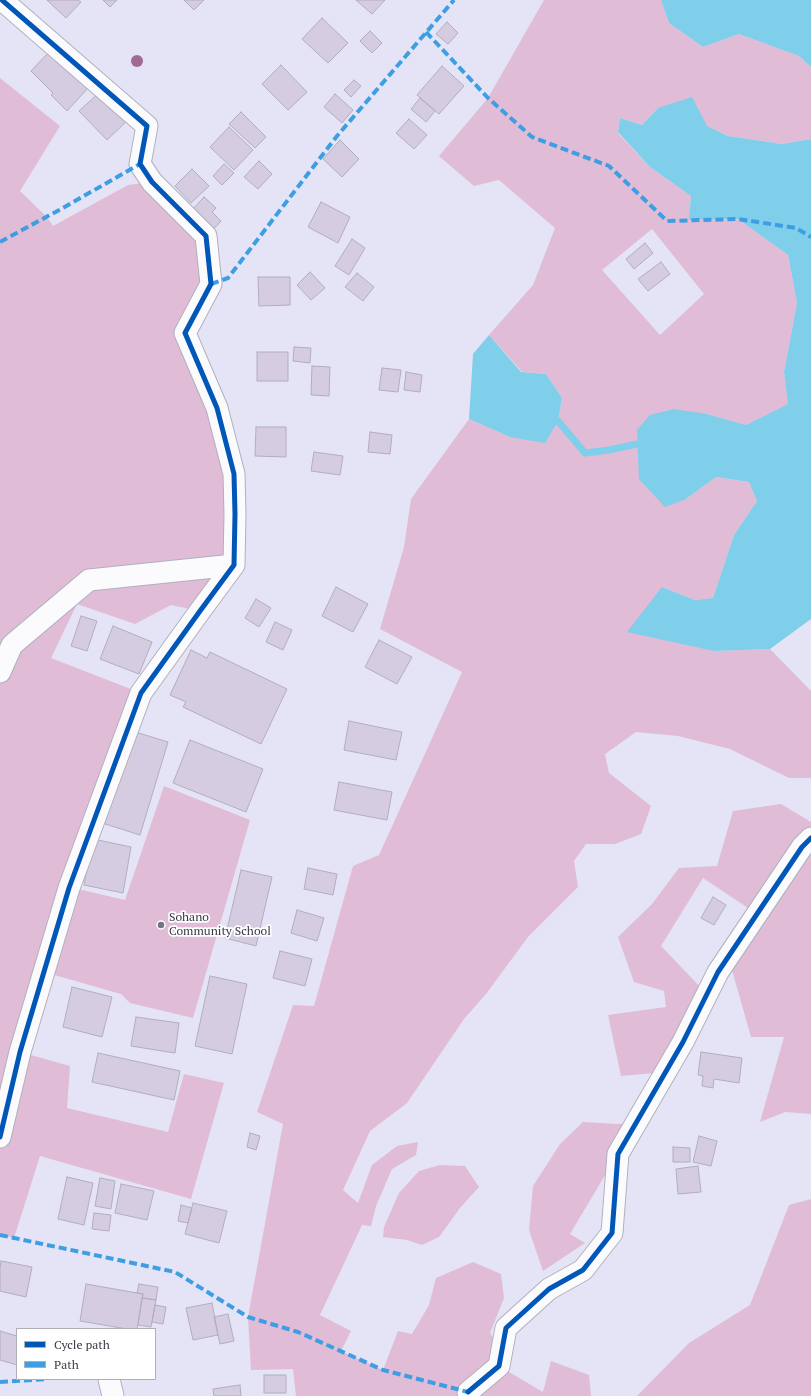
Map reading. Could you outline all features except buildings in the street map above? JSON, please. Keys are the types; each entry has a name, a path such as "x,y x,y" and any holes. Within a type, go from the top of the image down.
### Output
{"street":[{"path":"0,1137 20,1052 69,888 141,693 234,565 234,474 217,408 185,333 211,284 206,236 152,182 140,164 147,126 2,0"},
{"path":"0,672 12,645 89,580 234,565"},
{"path":"468,1392 499,1366 506,1328 549,1289 582,1270 612,1233 618,1154 683,1042 718,972 802,847 811,838"},
{"path":"109,1380 113,1396"}],"shaded area":[{"path":"544,0 661,0 669,23 703,47 739,34 799,56 811,67 811,139 782,144 728,136 707,126 658,108 642,125 620,118 618,133 650,167 691,196 690,220 738,219 788,255 797,303 784,372 789,404 746,425 707,414 686,499 716,477 749,482 757,501 734,535 713,598 695,600 662,587 714,651 770,649 811,691 811,778 789,778 730,749 678,736 636,732 605,754 609,773 651,806 641,834 615,844 586,844 574,861 578,887 528,937 486,994 464,1019 407,1103 370,1131 343,1190 358,1203 372,1165 397,1146 418,1142 416,1155 392,1169 376,1206 371,1226 362,1225 320,1315 351,1331 341,1351 383,1370 398,1331 412,1334 429,1305 436,1278 473,1262 501,1274 504,1298 490,1333 502,1351 499,1366 543,1392 551,1361 589,1375 591,1396 296,1396 293,1369 251,1370 248,1317 283,1124 257,1112 293,1005 314,1006 353,866 379,855 462,672 380,629 404,547 411,499 469,419 510,437 558,421 562,398 546,374 522,372 489,335 533,285 555,228 499,180 474,186 439,156 488,98","holes":["652,229 704,294 660,335 602,270"]},
{"path":"0,78 60,126 20,191 47,217 53,226 128,185 152,182 206,236 211,284 185,333 217,408 234,565 200,611 171,605 135,624 77,604 51,658 141,693 69,887 125,900 164,786 250,820 193,1018 130,1003 121,994 44,972 20,1052 70,1066 67,1108 168,1132 184,1074 224,1083 191,1199 40,1156 14,1238 0,1235"},
{"path":"781,804 811,822 811,1114 785,1112 760,1122 784,1037 751,1037 728,956 757,914 703,878 661,946 707,994 665,1072 621,1076 608,1015 666,1007 664,991 634,982 618,937 652,904 679,868 717,866 733,811"},
{"path":"583,1122 617,1124 636,1123 570,1234 585,1243 543,1271 529,1230 533,1186 560,1144"},
{"path":"440,1165 465,1166 479,1187 460,1208 439,1237 422,1245 407,1240 383,1237 384,1227 399,1193 419,1171"},
{"path":"811,1199 811,1396 637,1396 689,1343 750,1305 789,1205"}],"water":[{"path":"661,0 811,0 811,67 799,56 739,34 703,47 669,23"},
{"path":"692,97 707,126 728,136 782,144 811,139 811,619 770,649 714,651 627,632 662,587 695,600 713,598 734,535 757,501 749,482 716,477 686,499 665,507 639,479 637,430 650,415 674,409 707,414 746,425 788,404 784,372 797,303 788,255 738,219 689,220 691,196 650,167 618,132 620,118 642,125 658,108"},
{"path":"489,335 521,372 546,374 562,398 558,421 545,443 510,437 469,419 473,354"}],"waterway":[{"path":"558,421 585,453 637,444"}],"marked path":[{"path":"211,284 228,278 337,136 454,0"},
{"path":"426,32 488,98 532,137 609,166 667,221 738,219 796,228 811,237"},
{"path":"0,242 140,164"},
{"path":"0,1235 175,1272 248,1317 298,1332 383,1370 468,1392"},
{"path":"0,1382 31,1380"}],"cycle path":[{"path":"0,1137 20,1052 69,888 141,693 234,565 235,514 234,474 217,408 185,333 211,284 206,236 152,182 140,164 147,126 2,0"},
{"path":"468,1392 499,1366 506,1328 549,1289 583,1270 612,1233 618,1154 683,1042 718,972 802,847 811,838"}],"place":[{"name":"Sohano Community School","path":"161,925"}]}
